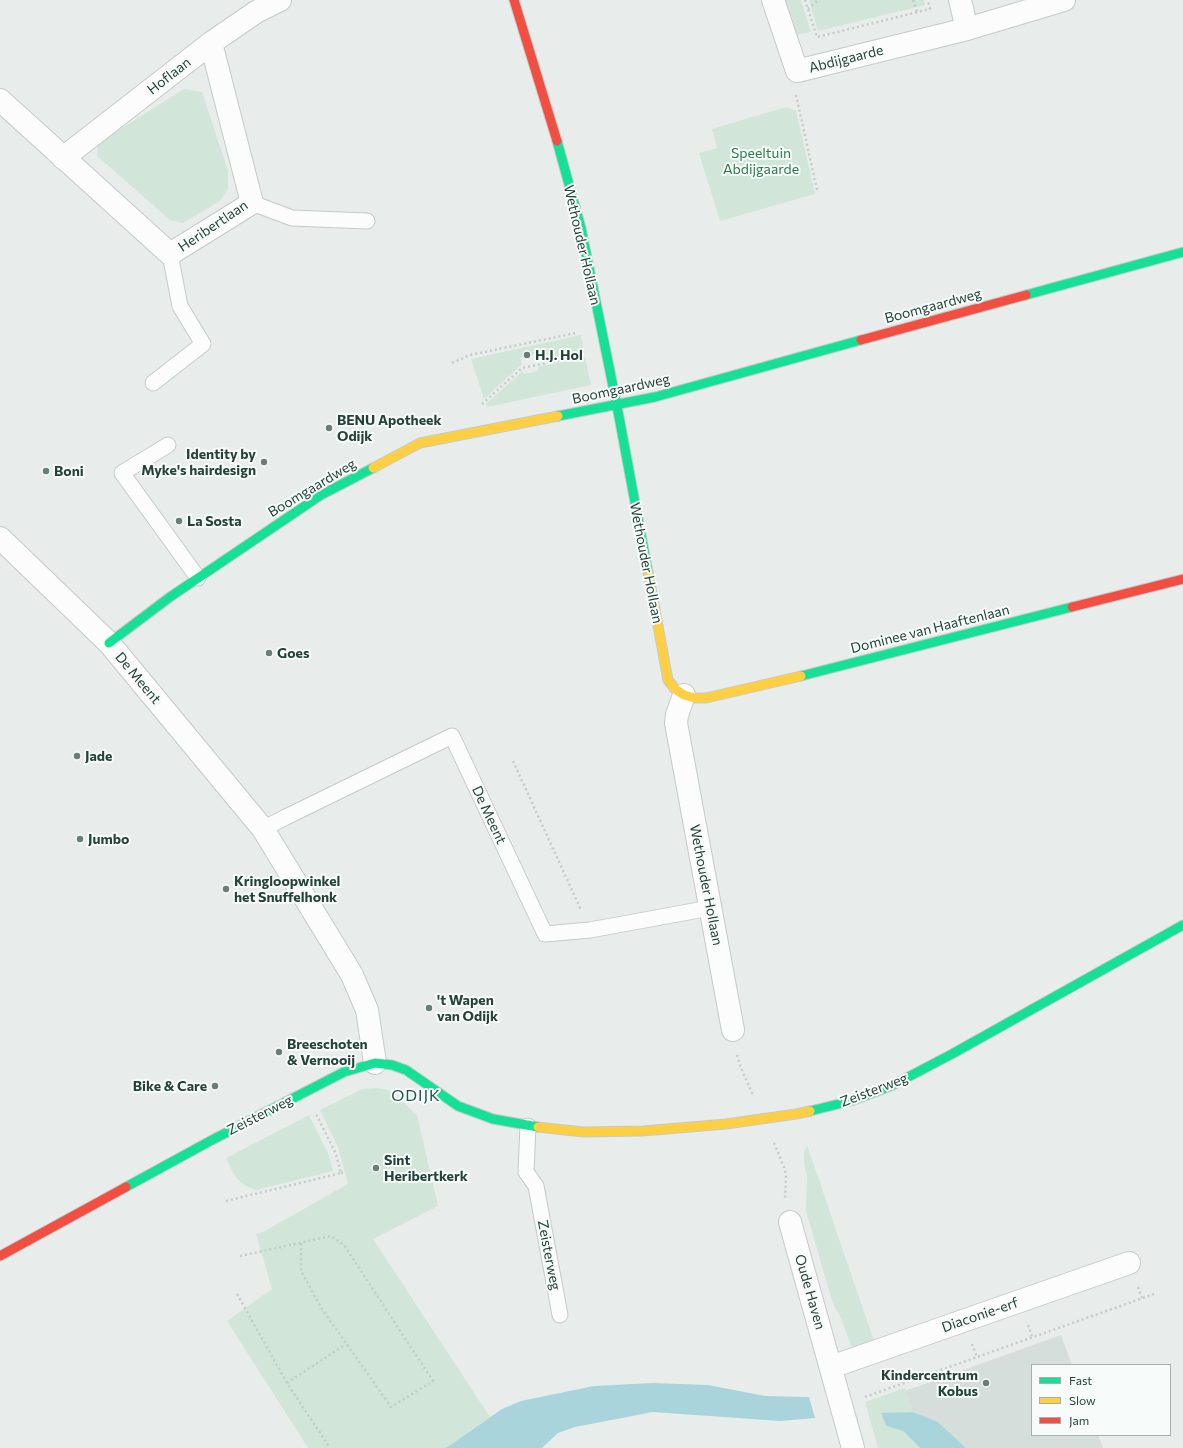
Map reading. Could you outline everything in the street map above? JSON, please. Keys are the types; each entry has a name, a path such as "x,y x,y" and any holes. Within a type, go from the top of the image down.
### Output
{"street":[{"name":"Hoflaan","path":"63,158 212,43 256,12 280,0"},
{"name":"Wethouder Hollaan","path":"514,0 557,140 581,228 606,351 668,680 676,690 684,695 677,715 676,723 733,1030"},
{"name":"Abdijgaarde","path":"773,0 797,71 967,29 1064,0"},
{"path":"960,0 967,29"},
{"name":"Heribertlaan","path":"0,100 170,254 252,203 212,43"},
{"name":"Boomgaardweg","path":"109,643 165,600 321,495 420,442 616,406 655,397 1183,252"},
{"name":"De Meent","path":"0,538 109,643 263,829 352,976 366,1010 375,1063"},
{"name":"Dominee van Haaftenlaan","path":"684,695 695,699 706,698 800,676 1183,579"},
{"name":"Zeisterweg","path":"0,1256 198,1148 344,1072 375,1063 392,1064 406,1070 458,1106 493,1119 528,1126 584,1132 643,1131 726,1124 796,1114 851,1101 892,1085 952,1054 1183,925"},
{"name":"Oude Haven","path":"790,1222 854,1448"},
{"name":"Diaconie-erf","path":"831,1367 1129,1263"}],"lane":[{"path":"252,203 292,218 367,221"},
{"path":"153,383 203,344 180,306 170,254"},
{"path":"168,445 122,473 198,578"},
{"name":"De Meent","path":"263,829 286,816 452,736 545,934 590,930 710,908"},
{"name":"Zeisterweg","path":"528,1126 526,1172 536,1186 560,1315"}],"path":[{"path":"805,0 817,37 930,9 928,0"},
{"path":"808,9 818,0"},
{"path":"913,0 917,12"},
{"path":"797,71 792,80 817,190"},
{"path":"452,363 470,355 601,327"},
{"path":"479,407 522,368 606,351"},
{"path":"513,761 590,930"},
{"path":"733,1030 741,1068 764,1119"},
{"path":"306,1092 336,1154 340,1173"},
{"path":"774,1142 786,1175 785,1202 790,1222"},
{"path":"226,1201 345,1172"},
{"path":"240,1256 331,1236 344,1245 433,1381 391,1408 322,1310 301,1271 301,1243"},
{"path":"237,1294 287,1383 330,1448"},
{"path":"842,1405 1154,1294"},
{"path":"287,1383 346,1344"}],"shaded area":[{"path":"1061,1335 1072,1364 1031,1364 1031,1436 1098,1436 1103,1448 966,1448 938,1422 913,1412 905,1391"}],"green space":[{"path":"784,0 801,0 811,32 796,35"},
{"path":"809,0 924,0 925,5 818,31"},
{"path":"184,89 202,92 228,171 228,189 220,201 183,223 170,220 97,156 98,143"},
{"name":"Speeltuin Abdijgaarde","path":"786,107 796,111 815,194 720,221 699,153 717,148 712,129"},
{"path":"581,335 584,352 538,361 536,354 531,356 528,349 525,350 526,356 520,358 522,364 484,399 471,359"},
{"path":"585,357 591,385 487,407 486,404 523,371 524,374 538,371 538,367"},
{"path":"375,1088 392,1092 417,1115 438,1206 373,1239 490,1417 446,1448 308,1448 227,1321 272,1289 256,1234 263,1232 348,1184 338,1147 320,1110 362,1089"},
{"path":"309,1115 328,1153 333,1171 256,1190 240,1182 231,1169 226,1158"},
{"path":"807,1145 874,1341 852,1348 840,1316 833,1304 806,1211 807,1179 804,1153"},
{"path":"905,1388 913,1412 881,1414 886,1426 903,1431 920,1448 878,1448 865,1402"}],"water":[{"path":"653,1383 708,1385 765,1396 809,1397 815,1418 780,1421 653,1412 575,1427 558,1433 542,1448 446,1448 502,1409 521,1401 594,1386"},
{"path":"913,1412 938,1422 966,1448 920,1448 903,1431 886,1426 881,1413"}],"traffic: fast":[{"path":"557,141 581,228 617,406 648,572"},
{"path":"1026,295 1183,252"},
{"path":"558,416 655,397 861,340"},
{"path":"109,643 170,597 321,495 373,468"},
{"path":"801,676 1072,607"},
{"path":"810,1111 851,1101 893,1085 952,1054 1183,925"},
{"path":"126,1187 212,1140 344,1072 375,1063 392,1065 406,1070 458,1106 493,1119 538,1127"}],"traffic: slow":[{"path":"373,468 420,443 558,416"},
{"path":"648,572 668,680 675,689 684,695 695,698 706,698 801,676"},
{"path":"538,1127 583,1132 643,1131 726,1124 810,1111"}],"traffic: jam":[{"path":"514,0 557,141"},
{"path":"861,340 1026,295"},
{"path":"1072,607 1183,579"},
{"path":"0,1256 126,1187"}],"place":[{"name":"H.J. Hol","path":"527,355"},
{"name":"BENU Apotheek Odijk","path":"329,428"},
{"name":"Identity by Myke's hairdesign","path":"264,462"},
{"name":"Boni","path":"46,471"},
{"name":"La Sosta","path":"179,521"},
{"name":"Goes","path":"269,653"},
{"name":"Jade","path":"77,756"},
{"name":"Jumbo","path":"80,839"},
{"name":"Kringloopwinkel het Snuffelhonk","path":"226,889"},
{"name":"'t Wapen van Odijk","path":"429,1008"},
{"name":"Breeschoten & Vernooij","path":"279,1052"},
{"name":"Bike & Care","path":"215,1086"},
{"name":"Sint Heribertkerk","path":"376,1168"},
{"name":"Kindercentrum Kobus","path":"986,1383"}],"district":[{"name":"ODIJK","path":"416,1096"}]}
